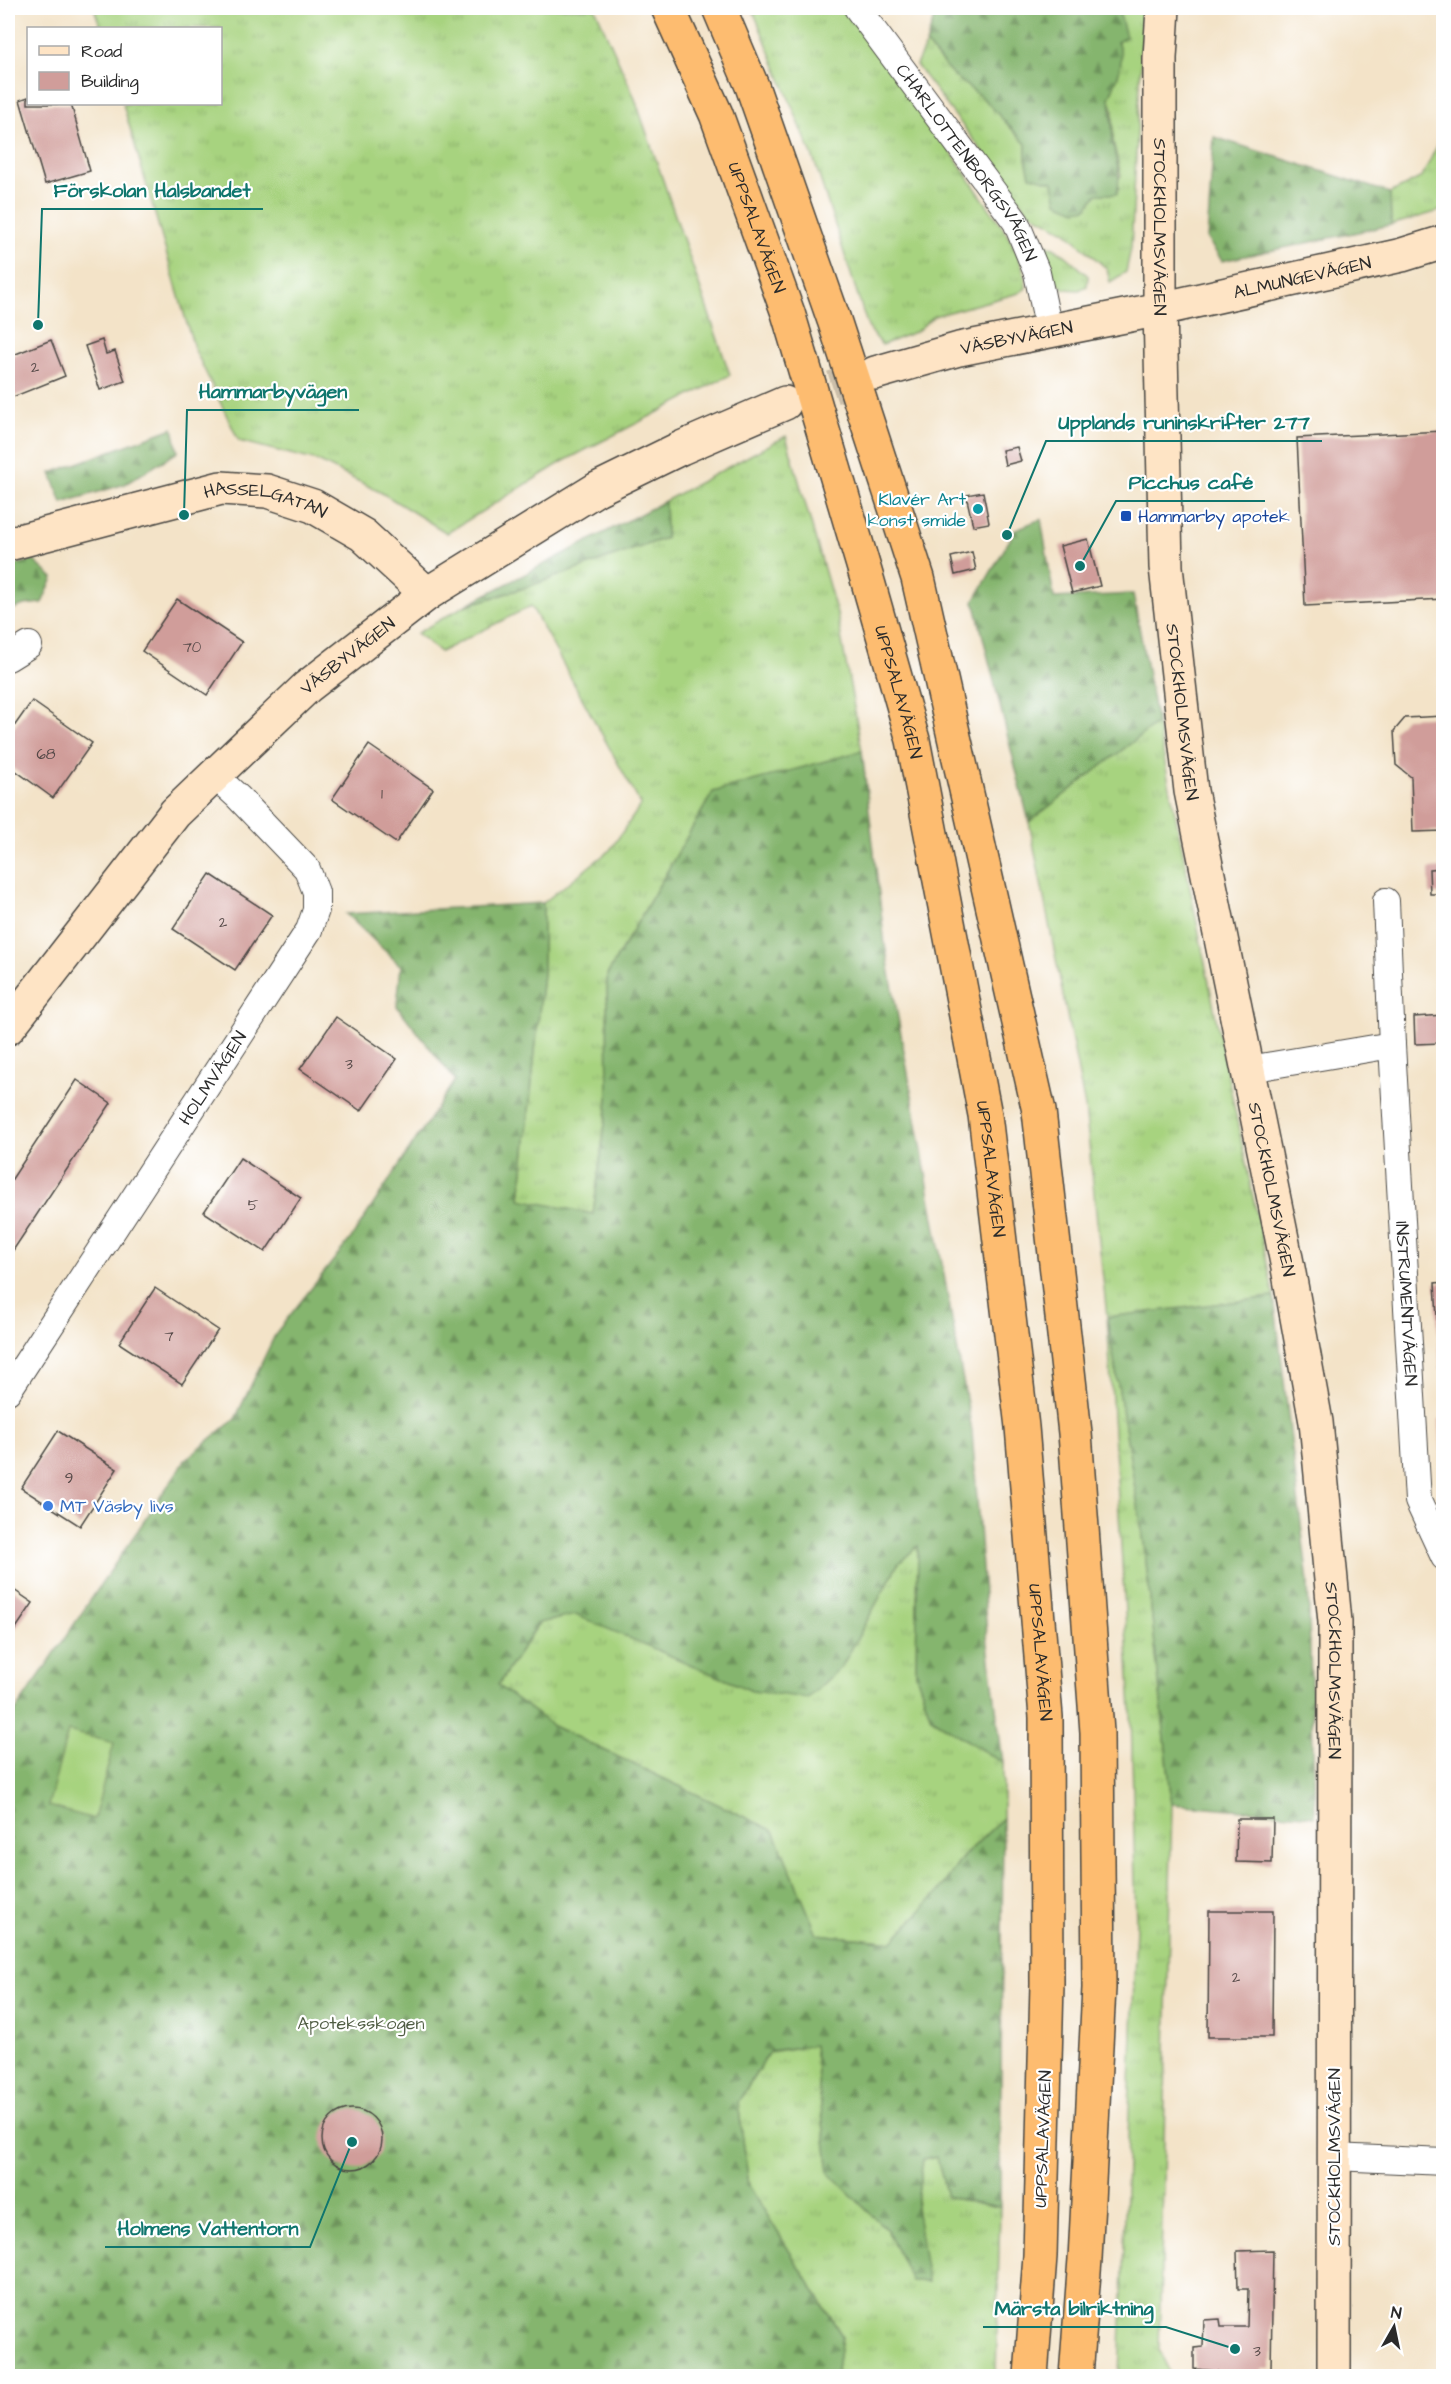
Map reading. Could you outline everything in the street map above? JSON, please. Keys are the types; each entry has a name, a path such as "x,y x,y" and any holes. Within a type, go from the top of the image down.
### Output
{"highway":[{"name":"UPPSALAVÄGEN","path":"668,8 716,114 788,313 881,628 913,740 985,1115 1022,1427 1046,1717 1047,1984 1040,2256 1031,2376"},
{"path":"718,8 752,86 830,309 918,578 1039,1111 1075,1433 1097,1732 1099,1988 1076,2376"}],"street":[{"name":"CHARLOTTENBORGSVÄGEN","path":"857,8 1016,222 1037,273 1049,330"},
{"name":"STOCKHOLMSVÄGEN","path":"1163,8 1160,58 1160,309 1166,567 1191,791 1249,1069 1316,1422 1335,1622 1334,2376"},
{"name":"ALMUNGEVÄGEN","path":"1160,309 1402,255 1443,242"},
{"name":"VÄSBYVÄGEN","path":"875,373 959,349 1160,309"},
{"name":"VÄSBYVÄGEN","path":"8,1029 175,813 308,687 427,594 597,489 681,447 784,403"},
{"name":"HASSELGATAN","path":"8,544 221,488 267,491 313,506 363,535 427,594"},
{"name":"HOLMVÄGEN","path":"8,1391 228,1057 309,930 316,910 316,892 307,869 214,775"},
{"name":"INSTRUMENTVÄGEN","path":"1386,902 1418,1501 1443,1557"},
{"path":"1249,1069 1392,1045"},
{"path":"1334,2157 1443,2162"}],"green space":[{"path":"94,8 595,8 634,96 730,375 562,462 447,533 382,493 318,461 239,441 194,348 123,105 222,105 222,27 101,27"},
{"path":"752,8 843,8 929,121 1001,225 1021,262 1026,288 1019,293 934,316 917,331 882,345 868,327 814,160"},
{"path":"937,8 1118,8 1126,37 1117,42 1121,63 1109,98 1118,172 1117,194 1097,194 1087,208 1076,210 1057,202 1053,182 1030,176 1026,159 1026,144 984,99 954,76 926,44"},
{"path":"1118,8 1144,8 1131,248 1126,272 1110,282 1107,269 1065,231 1029,212 916,65 926,44 954,76 984,99 1026,144 1026,159 1053,182 1097,194 1121,176 1113,141 1113,109 1109,98 1118,76"},
{"path":"1443,133 1443,210 1391,225 1390,193 1422,177"},
{"path":"1214,137 1390,193 1391,225 1222,261 1207,239"},
{"path":"1040,243 1054,248 1071,260 1088,276 1087,286 1079,290 1064,289 1052,277"},
{"path":"173,428 178,452 125,484 62,503 51,473"},
{"path":"786,436 837,614 862,751 713,793 607,975 608,1101 593,1215 520,1200 543,973 543,903 610,850 641,805 531,606 440,652 417,633 464,606 521,589 666,538 665,501"},
{"path":"665,501 666,538 521,589 464,606"},
{"path":"1041,519 1054,598 1133,594 1157,723 1029,822 974,601 1016,529"},
{"path":"33,560 53,578 42,603 24,605 8,611 8,567"},
{"path":"1157,723 1274,1297 1107,1318 1085,1107 1029,822"},
{"name":"Apoteksskogen","path":"862,751 885,945 972,1431 987,1636 1003,1763 931,1718 916,1674 918,1546 898,1564 842,1666 808,1698 752,1691 576,1615 539,1623 498,1685 553,1726 774,1831 817,1934 892,1942 939,1891 963,1857 1003,1818 1000,2207 947,2197 937,2157 923,2160 916,2207 928,2281 912,2281 887,2230 829,2173 814,2045 770,2051 738,2102 749,2186 842,2336 836,2376 17,2376 16,2372 8,2367 8,1722 186,1459 235,1419 276,1333 352,1237 455,1080 397,1006 401,966 346,914 543,903 543,973 520,1199 593,1214 608,1101 607,975 713,792"},
{"path":"1274,1297 1308,1582 1315,1816 1172,1804 1144,1543 1107,1317"},
{"path":"1107,1319 1144,1543 1172,1804 1159,2351 1171,2376 1119,2376 1136,1926 1131,1710"},
{"path":"918,1545 916,1674 931,1718 1003,1763 1003,1818 963,1857 939,1891 892,1942 817,1934 774,1831 553,1726 497,1686 539,1623 576,1614 752,1691 842,1666 898,1564"},
{"path":"68,1731 114,1743 94,1819 48,1806"},
{"path":"814,2045 829,2173 887,2230 913,2280 927,2281 916,2207 923,2160 937,2157 947,2197 1000,2207 996,2376 836,2376 842,2336 749,2186 738,2102 770,2052"}],"building":[{"path":"27,97 27,105 71,105 90,171 45,184 20,100"},
{"path":"51,340 65,376 8,399 8,357"},
{"path":"102,340 106,354 115,351 125,381 100,390 85,346"},
{"path":"1444,431 1444,599 1305,606 1297,438"},
{"path":"1017,447 1021,461 1005,465 1002,450"},
{"name":"Klavér Art konst smide","path":"983,492 989,523 973,526 966,495"},
{"path":"1088,539 1100,586 1072,593 1060,546"},
{"path":"972,552 976,570 955,575 951,557"},
{"path":"177,599 242,642 207,695 142,651"},
{"path":"32,701 92,743 53,798 8,765 8,735"},
{"path":"1444,716 1444,831 1413,832 1411,777 1396,765 1394,731 1405,718"},
{"path":"369,745 433,789 396,843 332,799"},
{"path":"1444,868 1444,894 1430,894 1429,869"},
{"path":"210,874 272,915 235,970 173,929"},
{"path":"1444,1015 1442,1043 1415,1044 1414,1017"},
{"path":"336,1017 397,1059 361,1111 300,1069"},
{"path":"77,1080 111,1103 8,1258 8,1185"},
{"path":"240,1158 301,1198 265,1252 204,1212"},
{"path":"1444,1282 1444,1369 1440,1369 1435,1283"},
{"path":"155,1288 218,1330 182,1384 119,1343"},
{"path":"1439,1419 1444,1419 1444,1468 1442,1468"},
{"path":"58,1431 117,1469 80,1526 21,1488"},
{"path":"8,1586 33,1603 8,1640"},
{"path":"1237,1819 1273,1819 1272,1863 1236,1862"},
{"path":"1209,1911 1273,1911 1272,2037 1208,2037"},
{"path":"346,2109 358,2109 374,2117 380,2127 382,2139 380,2151 374,2161 358,2169 346,2169 330,2161 322,2145 322,2133 330,2117"},
{"path":"1273,2250 1271,2369 1262,2369 1262,2376 1217,2376 1217,2371 1194,2369 1194,2348 1203,2347 1204,2320 1220,2319 1221,2327 1247,2327 1248,2289 1238,2289 1237,2251"}],"tunnel":[{"path":"786,403 875,373"}],"place":[{"name":"Förskolan Halsbandet","path":"38,325"},
{"name":"Klavér Art konst smide","path":"978,509"},
{"name":"Hammarbyvägen","path":"184,515"},
{"name":"Hammarby apotek","path":"1126,516"},
{"name":"Upplands runinskrifter 277","path":"1007,535"},
{"name":"Picchus café","path":"1080,566"},
{"name":"MT Väsby livs","path":"48,1506"},
{"name":"Holmens Vattentorn","path":"352,2142"},
{"name":"Märsta bilriktning","path":"1235,2349"}]}
